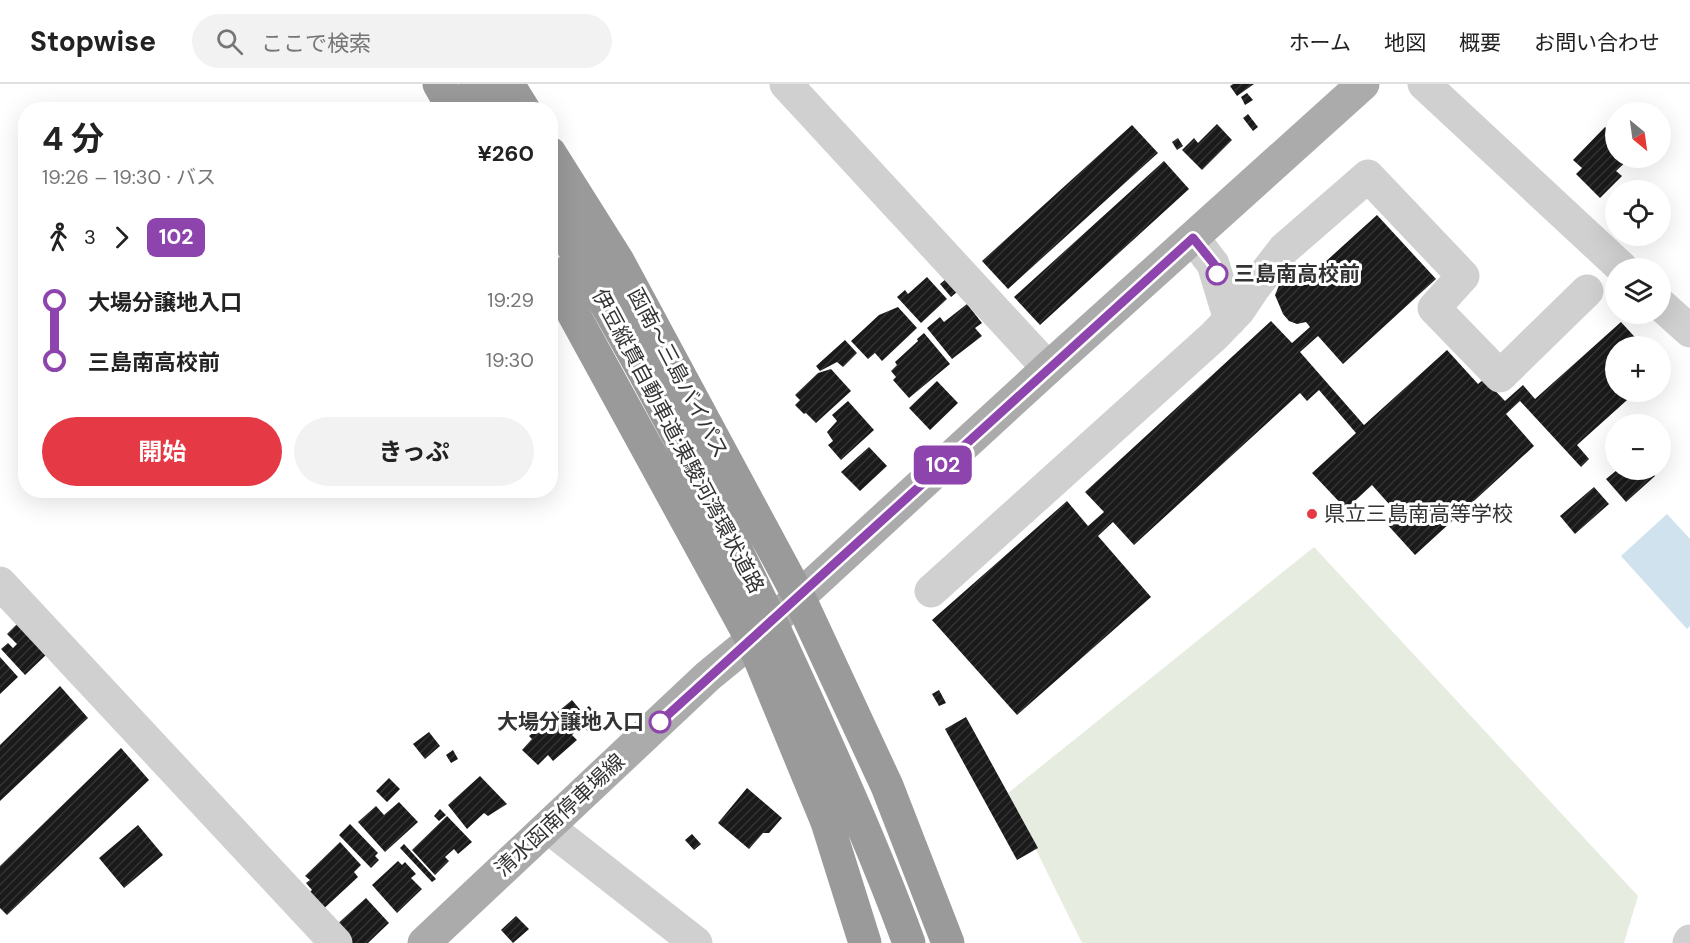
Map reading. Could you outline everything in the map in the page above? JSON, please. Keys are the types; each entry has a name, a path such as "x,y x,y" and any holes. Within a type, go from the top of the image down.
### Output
{"highway":[{"path":"439,84 449,102"},
{"path":"475,84 486,102"},
{"path":"508,84 519,102"},
{"name":"函南～三島バイパス","path":"558,166 618,261 799,597 887,786 948,943"},
{"name":"伊豆縦貫自動車道;東駿河湾環状道路","path":"558,222 587,269 687,452 769,615 844,783 909,943"},
{"path":"558,286 752,640 827,822 865,943"}],"main road":[{"name":"清水函南停車場線","path":"424,943 708,676 752,640 1048,368 1363,84"}],"street":[{"path":"786,84 1048,368"},
{"path":"1424,84 1611,258"},
{"path":"931,591 1230,320 1284,249 1368,176 1463,276 1434,308 1500,376 1587,291"},
{"path":"1193,238 1214,264 1230,320"},
{"path":"1671,314 1690,331"},
{"path":"5,598 336,943"},
{"path":"548,827 696,943"}],"shaded area":[{"path":"1314,547 1638,896 1624,943 1082,943 1008,793"}],"water":[{"path":"1667,514 1690,539 1690,626 1687,629 1621,556"}],"building":[{"path":"1254,84 1237,96 1230,86"},
{"path":"1247,93 1253,100 1245,105 1241,97"},
{"path":"1248,114 1258,127 1253,131 1243,118"},
{"path":"1217,124 1232,140 1202,170 1182,150 1194,138 1198,143"},
{"path":"1132,125 1158,153 1008,289 982,261"},
{"path":"1605,127 1605,168 1619,168 1616,171 1622,176 1618,180 1605,180 1605,193 1600,198 1576,174 1582,168 1573,160"},
{"path":"1178,138 1183,146 1177,150 1172,142"},
{"path":"1164,161 1189,189 1040,325 1014,297"},
{"path":"1377,215 1436,279 1343,364 1318,336 1300,352 1364,425 1447,350 1478,384 1484,379 1505,401 1523,385 1535,399 1605,336 1605,402 1625,402 1612,414 1605,414 1605,420 1577,445 1589,459 1581,467 1520,401 1506,414 1534,446 1415,555 1386,523 1397,513 1372,485 1346,509 1312,473 1356,433 1319,390 1307,401 1300,393 1134,545 1113,522 1098,536 1151,597 1017,715 932,620 1067,501 1088,526 1104,512 1085,492 1271,321 1292,343 1310,327 1306,322 1297,324 1289,321 1283,314 1275,295 1280,283 1297,271 1307,270 1313,273"},
{"path":"952,274 963,287 951,297 940,284"},
{"path":"927,277 947,299 921,323 897,297 905,290 908,294"},
{"path":"967,304 982,323 975,328 982,336 952,359 927,328 940,317 944,322"},
{"path":"898,307 917,328 882,361 875,353 868,359 851,341 879,315"},
{"path":"1619,324 1623,324 1634,336 1605,336"},
{"path":"924,333 950,364 909,398 893,380 896,377 891,371 897,365 895,362"},
{"path":"845,340 857,353 843,367 837,362 820,371 816,366"},
{"path":"831,369 851,391 816,423 795,405 800,400 795,395 818,373"},
{"path":"937,381 958,403 930,430 909,408"},
{"path":"848,401 874,430 841,460 828,445 833,441 827,432 837,421 832,415"},
{"path":"869,447 887,466 860,491 841,472"},
{"path":"1607,480 1651,480 1626,502"},
{"path":"1594,487 1609,504 1575,534 1560,516"},
{"path":"18,623 47,654 25,675 1,649 8,643 13,648 17,644 7,634"},
{"path":"0,657 18,677 0,694"},
{"path":"60,686 88,718 0,801 0,745"},
{"path":"939,690 946,703 939,706 932,694"},
{"path":"572,700 582,712 589,706 602,721 590,733 582,726 572,735 577,740 553,761 548,755 538,765 522,750 532,739 529,736"},
{"path":"966,717 1038,848 1017,860 945,729"},
{"path":"429,732 440,746 425,759 413,744"},
{"path":"121,748 149,780 7,915 0,908 0,866"},
{"path":"453,750 458,759 451,763 446,755"},
{"path":"480,776 507,804 488,816 484,813 467,829 448,805"},
{"path":"389,778 400,789 387,802 376,791"},
{"path":"747,788 782,818 769,833 763,833 749,849 718,823"},
{"path":"399,802 418,822 385,852 358,822 376,806 384,815"},
{"path":"440,809 446,815 439,821 434,816"},
{"path":"447,816 472,842 458,854 454,849 445,857 449,861 435,875 412,850"},
{"path":"350,824 378,853 375,856 379,860 371,868 339,835"},
{"path":"138,825 163,855 124,888 99,858"},
{"path":"692,834 701,844 694,850 685,840"},
{"path":"340,842 361,865 354,872 358,877 319,913 304,898 312,890 306,883 310,880 305,876"},
{"path":"404,844 436,879 432,882 400,848"},
{"path":"398,861 402,865 405,862 416,874 411,878 422,889 397,913 372,885"},
{"path":"366,898 389,923 368,943 349,943 334,927"},
{"path":"516,916 529,929 513,943 501,930"}],"bus line":[{"name":"102","path":"660,722 1193,238 1214,264 1217,274"}],"place":[{"name":"三島南高校前","path":"1217,274"},
{"name":"県立三島南高等学校","path":"1312,514"},
{"name":"大場分譲地入口","path":"660,722"}]}
